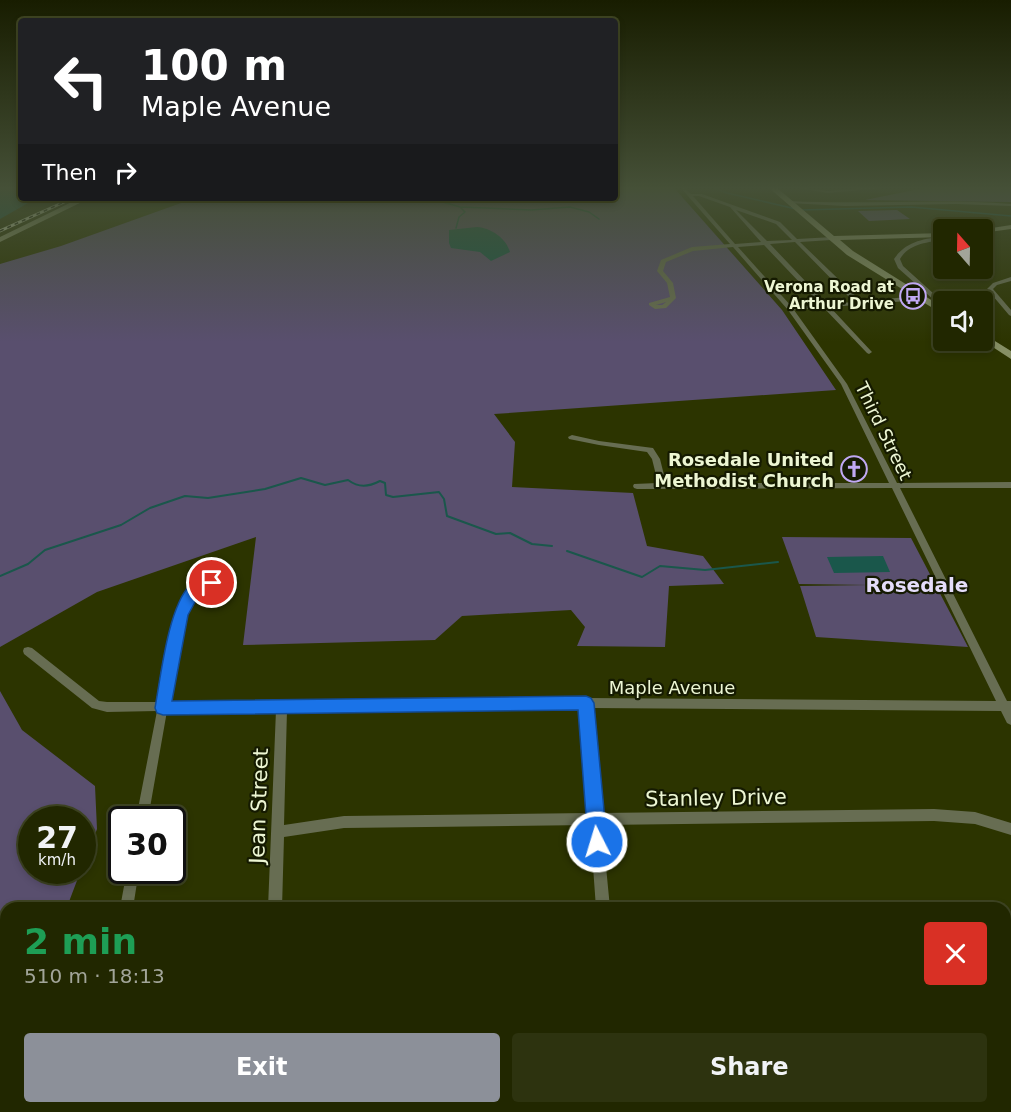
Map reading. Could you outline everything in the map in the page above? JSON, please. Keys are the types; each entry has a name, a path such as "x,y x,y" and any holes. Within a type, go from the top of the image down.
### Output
{"street":[{"name":"Third Street","path":"730,239 790,309 844,384 1008,706 1011,720"},
{"path":"762,239 869,352"},
{"path":"673,298 670,283 660,271 663,261 692,249 816,239"},
{"path":"832,239 850,253 933,304"},
{"path":"933,239 901,251 897,259 900,267 933,299"},
{"path":"797,240 860,304"},
{"path":"1011,279 994,284 990,289 1011,314"},
{"path":"790,309 920,298"},
{"path":"993,344 1011,356"},
{"path":"572,437 650,450 656,459 663,486"},
{"path":"637,486 1011,485"},
{"path":"144,806 180,615 194,589 200,585 224,580"},
{"name":"Maple Avenue","path":"28,651 96,705 163,708 586,703 1008,706"},
{"path":"586,703 603,902"},
{"name":"Jean Street","path":"275,902 282,707"},
{"name":"Stanley Drive","path":"277,832 344,822 934,815 975,818 1011,829"},
{"path":"127,902 130,884"}],"shaded area":[{"path":"81,239 719,239 782,310 836,390 494,414 515,442 512,487 633,493 647,546 703,556 724,584 669,586 665,647 577,646 585,627 571,610 462,616 435,640 243,645 256,537 97,592 0,647 0,264"},
{"path":"782,537 911,538 968,647 816,637 800,586 871,585 799,584"},
{"path":"0,691 22,730 95,786 96,806 18,806 18,884 76,884 69,902 0,902"}],"water":[{"path":"449,239 501,239 510,252 491,261 480,252 451,248"},
{"path":"883,556 890,572 834,573 827,557"}],"waterway":[{"path":"0,576 28,564 45,550 121,525 150,508 185,496 208,498 265,489 301,478 325,485 348,480 364,486 380,481 385,483 386,495 393,497 439,492 444,499 447,516 496,534 510,533 532,544 552,546"},
{"path":"567,551 642,577 660,566 705,570 778,562"}],"place":[{"name":"Verona Road at Arthur Drive","path":"913,296"},
{"name":"Rosedale United Methodist Church","path":"854,469"}],"district":[{"name":"Rosedale","path":"917,585"}],"route":[{"path":"212,583 200,585 194,589 180,615 163,708 586,703 597,842"}]}
